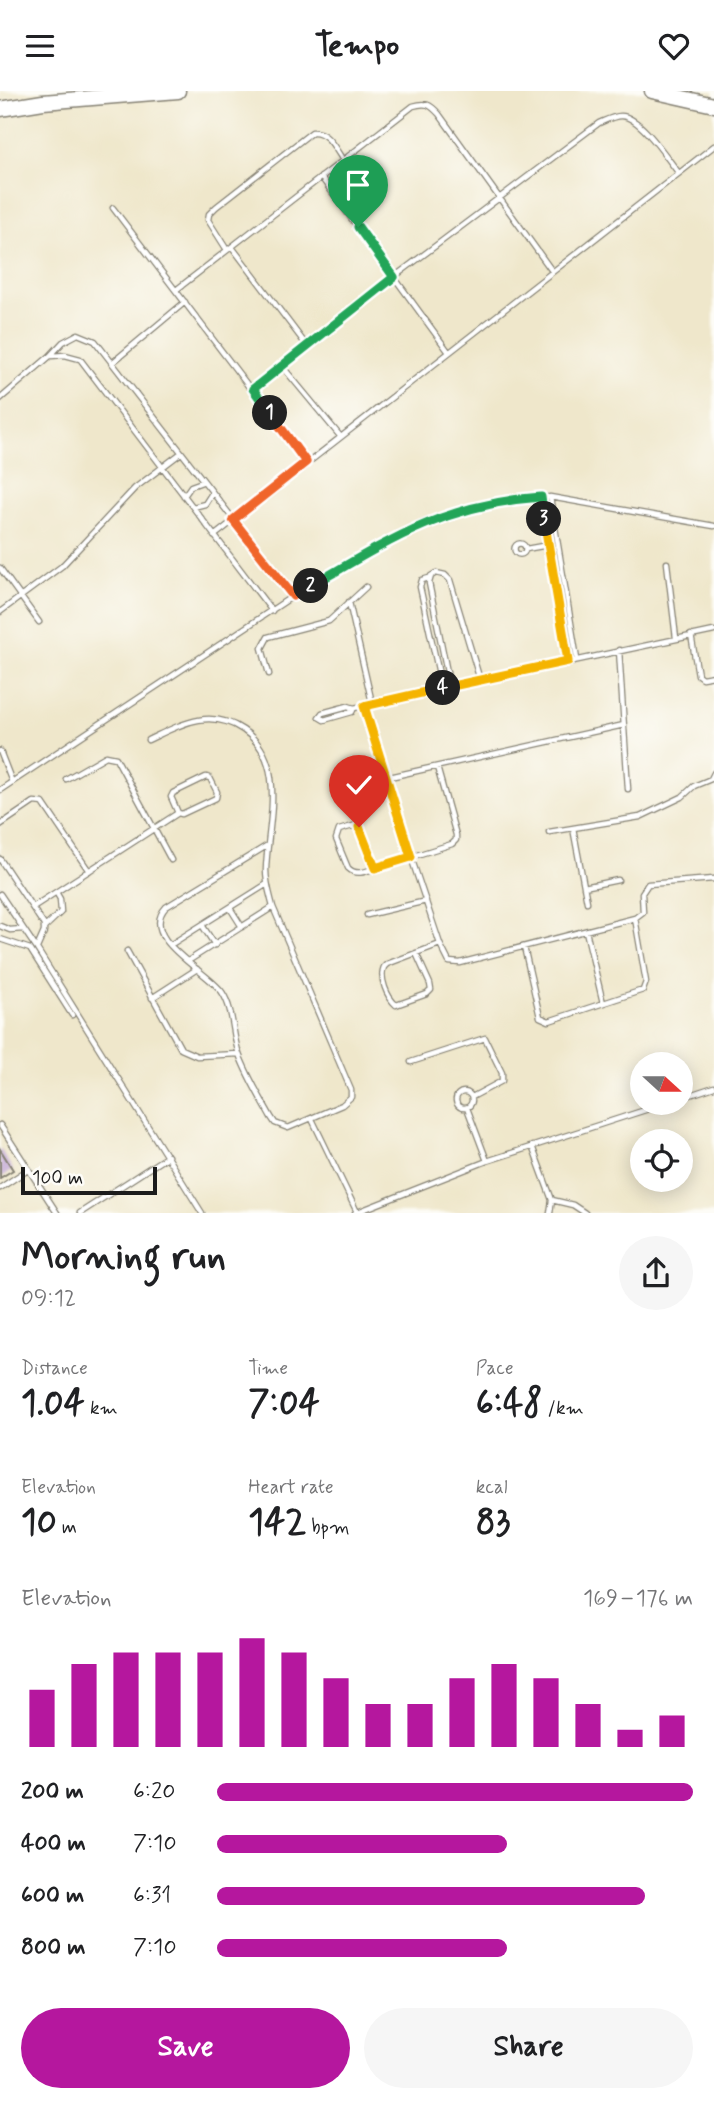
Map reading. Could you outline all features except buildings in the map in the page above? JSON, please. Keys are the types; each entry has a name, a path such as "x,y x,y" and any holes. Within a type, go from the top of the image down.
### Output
{"highway":[{"path":"0,109 43,102 178,91"},
{"path":"652,91 714,105"}],"lane":[{"path":"176,290 413,106 423,103 431,105 439,114 552,271"},
{"path":"253,389 394,277 599,123 622,116 631,118 678,172"},
{"path":"307,346 208,220 209,214 312,132 324,134 343,160"},
{"path":"214,536 714,146"},
{"path":"321,177 448,351"},
{"path":"113,208 306,462"},
{"path":"112,363 185,302"},
{"path":"0,399 63,342 78,334 95,341 293,596"},
{"path":"50,356 65,355 80,359 272,611"},
{"path":"282,366 340,436"},
{"path":"0,613 62,566 135,488 181,453"},
{"path":"184,496 191,486 203,482"},
{"path":"192,507 205,504 212,492"},
{"path":"541,497 568,661"},
{"path":"550,497 578,659"},
{"path":"0,790 293,596 404,532 433,519 494,503 550,497 714,526"},
{"path":"526,549 548,545"},
{"path":"667,563 676,638"},
{"path":"0,568 39,622"},
{"path":"442,688 419,584 424,578 436,573 445,575 450,580 480,680"},
{"path":"429,578 450,687"},
{"path":"269,674 262,648 268,637 324,623 366,587"},
{"path":"349,602 372,703"},
{"path":"428,623 437,621"},
{"path":"354,708 350,713 324,720 319,717 322,713 350,706 364,706 714,631"},
{"path":"691,635 698,675 702,678 714,677"},
{"path":"619,650 628,789"},
{"path":"435,655 443,653"},
{"path":"364,706 440,944 447,959 457,964 635,918 643,912 642,893 648,884 714,879"},
{"path":"148,740 190,720 200,718 226,722 249,734 261,748 270,771 272,819 266,867 267,884 273,907 351,1090 347,1102 288,1128 275,1123 239,1054 223,993 170,945 159,928 160,914 166,907 268,845"},
{"path":"385,778 624,725"},
{"path":"0,751 12,782"},
{"path":"66,779 106,756 116,758 171,860"},
{"path":"375,868 359,827 338,830 336,839 348,868 356,873 375,868 452,844 457,837 437,767"},
{"path":"33,907 178,813 182,814 216,798 217,792 210,778 204,777 173,793 171,797 178,813"},
{"path":"549,832 640,817 682,797 694,786 713,778"},
{"path":"0,825 34,802 43,803 89,871"},
{"path":"573,828 587,902"},
{"path":"0,859 44,928"},
{"path":"584,887 618,880"},
{"path":"170,945 267,884"},
{"path":"37,949 44,928 61,912 56,892"},
{"path":"0,894 202,1213"},
{"path":"367,915 426,901"},
{"path":"188,961 273,907"},
{"path":"230,908 242,927"},
{"path":"524,947 541,1019 549,1021 643,990 645,986 635,918"},
{"path":"202,925 215,945"},
{"path":"0,926 10,930 24,929"},
{"path":"586,931 603,1003"},
{"path":"0,939 30,949 72,1015"},
{"path":"416,953 431,990 427,994 396,1005 391,1000 382,971 387,964 416,953 440,944"},
{"path":"127,951 184,1052 197,1056 239,1054"},
{"path":"152,998 197,969"},
{"path":"411,1062 485,1038 503,1077 500,1084 472,1097"},
{"path":"693,1094 714,1087"},
{"path":"467,1108 458,1106 457,1097 465,1092 472,1097"},
{"path":"467,1108 472,1104 472,1097"},
{"path":"467,1108 487,1161"},
{"path":"312,1119 356,1212 487,1161 630,1115"},
{"path":"0,1125 57,1213"},
{"path":"532,1146 552,1200 550,1213"},
{"path":"80,1213 168,1156"},
{"path":"0,1188 29,1170"},
{"path":"552,1200 573,1205 585,1213"}],"route":[{"path":"358,227 394,277 253,389 306,462 233,520 293,596 404,532 433,519 504,501 541,497 568,661 364,706 411,857 375,868 359,827"}]}
